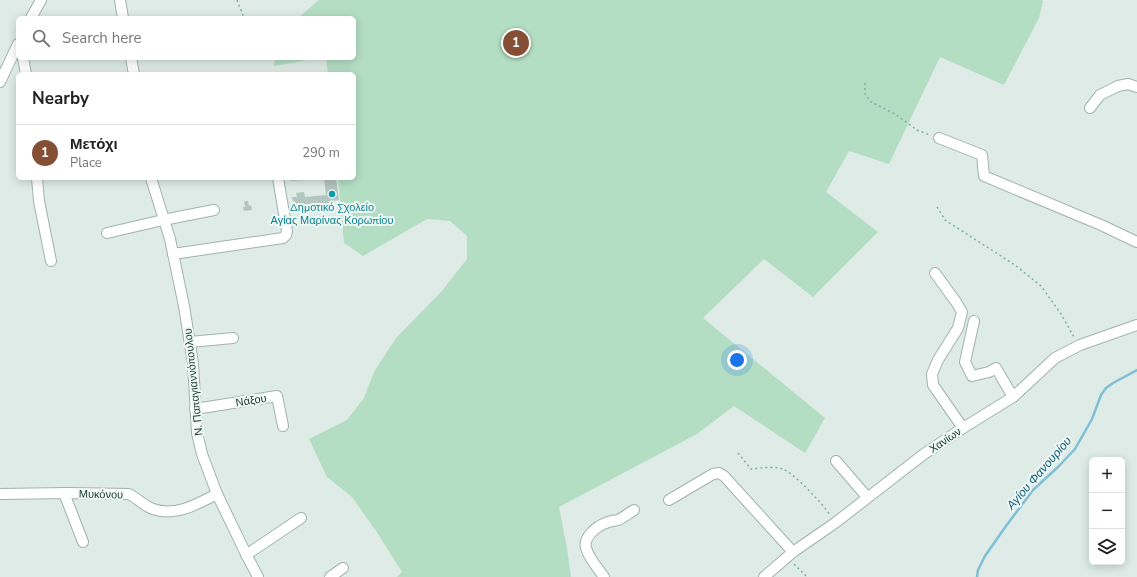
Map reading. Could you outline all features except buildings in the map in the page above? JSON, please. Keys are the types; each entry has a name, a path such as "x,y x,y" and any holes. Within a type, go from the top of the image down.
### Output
{"street":[{"path":"32,16 41,0"},
{"path":"120,0 123,16"},
{"path":"0,82 3,71 16,48"},
{"path":"23,60 26,72"},
{"path":"131,60 134,72"},
{"path":"1090,108 1100,95 1118,86 1128,84 1137,87"},
{"path":"939,138 982,155 984,176 1101,225 1137,242"},
{"path":"37,180 39,202 51,261"},
{"name":"Ν. Παπαγιαννόπουλου","path":"152,180 173,254 184,306 193,363 197,433 202,454 218,494 246,555 258,577"},
{"path":"173,254 283,238 287,231 278,180"},
{"path":"107,234 163,220 214,210"},
{"path":"936,274 962,312 958,328 938,360 932,374 933,385 962,428"},
{"path":"974,321 965,362 972,376 989,372 996,368 1013,397"},
{"name":"Χανίων","path":"764,577 790,555 836,523 867,497 924,454 962,428 1013,397 1055,358 1080,345 1137,326"},
{"path":"190,342 233,338"},
{"name":"Νάξου","path":"195,409 277,396 283,426"},
{"path":"836,461 867,497"},
{"path":"669,500 713,474 719,473 724,476 790,555"},
{"path":"64,493 83,542"},
{"name":"Μυκόνου","path":"0,494 129,494 152,508 169,512 189,508 218,494"},
{"path":"604,577 586,548 587,538 600,526 619,520 634,510"},
{"path":"246,555 301,518"},
{"path":"330,577 343,568"}],"path":[{"path":"237,0 243,16"},
{"path":"865,83 865,94 871,102 895,114 917,130 939,138"},
{"path":"937,207 945,220 1015,265 1041,286 1061,314 1080,345"},
{"path":"738,453 751,469 782,469 791,474 820,502 836,523"},
{"path":"790,555 807,577"}],"green space":[{"path":"319,0 1043,1 1039,18 1004,85 940,57 889,164 849,151 826,192 878,232 813,297 764,259 703,318 825,418 805,453 734,406 697,434 559,507 571,577 397,577 402,572 376,531 352,497 327,477 309,439 347,420 364,398 374,372 396,338 441,292 467,259 467,236 450,221 427,219 363,256 344,243 338,180 356,180 356,72 328,72 326,60 356,60 356,16 300,16"},
{"path":"275,60 308,60 274,66"}],"waterway":[{"name":"Αγίου Φανουρίου","path":"977,577 978,570 985,556 1033,490 1075,449 1092,419 1101,395 1106,388 1137,370"}],"place":[{"name":"Μετόχι","path":"516,43"},
{"name":"Δημοτικό Σχολείο Αγίας Μαρίνας Κορωπίου","path":"332,194"}]}
